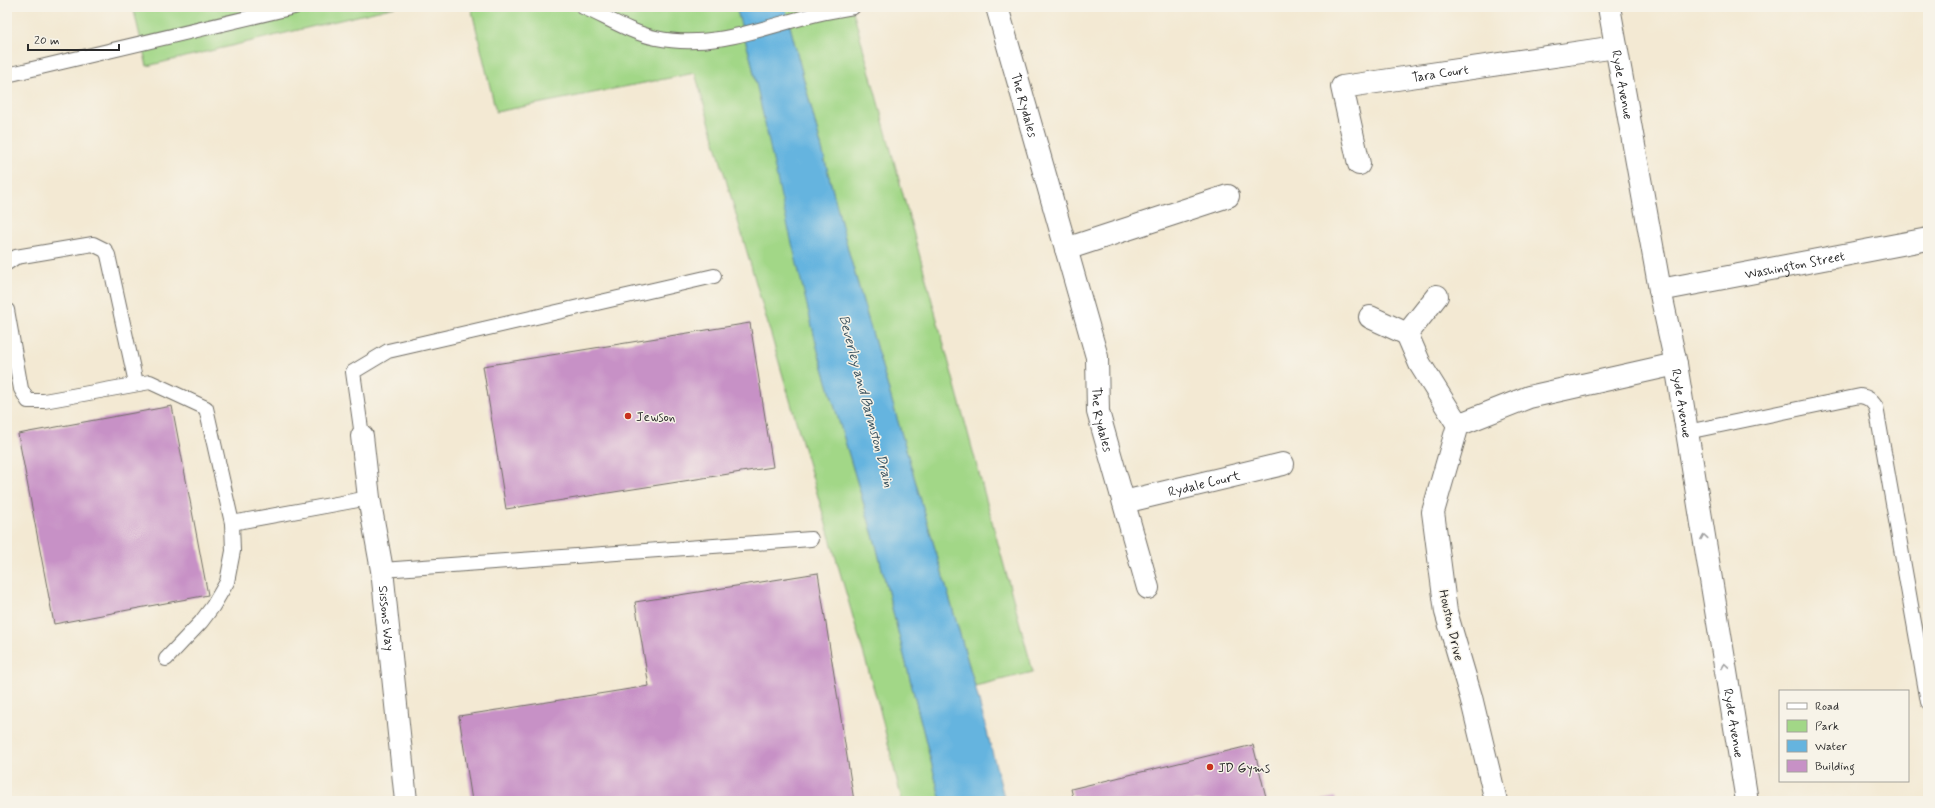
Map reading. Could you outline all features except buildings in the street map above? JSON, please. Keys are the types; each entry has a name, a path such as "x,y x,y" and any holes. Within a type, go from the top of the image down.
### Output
{"street":[{"name":"The Rydales","path":"997,7 1097,357 1098,412 1148,588"},
{"name":"Ryde Avenue","path":"1609,7 1660,290 1676,364 1747,801"},
{"name":"Tara Court","path":"1359,164 1342,87 1616,47"},
{"path":"1066,249 1228,196"},
{"name":"Washington Street","path":"1660,290 1928,239"},
{"path":"1407,334 1437,296"},
{"path":"1370,317 1407,334 1420,364 1458,424 1529,397 1676,364"},
{"name":"Houston Drive","path":"1458,424 1433,512 1446,612 1471,697 1496,801"},
{"name":"Sissons Way","path":"362,436 369,498 382,570 406,801"},
{"name":"Rydale Court","path":"1124,502 1283,464"}],"lane":[{"path":"7,75 294,7"},
{"path":"583,7 638,33 655,38 685,43 725,39 817,14 853,7"},
{"path":"7,263 16,257 93,244 105,250 108,255 136,383"},
{"path":"362,436 353,372 388,351 714,276"},
{"path":"7,310 21,389 28,401 44,401 136,383 150,382 206,408 232,523 233,551 227,582 201,622 166,659"},
{"path":"1687,432 1860,396 1867,397 1872,401 1876,407 1928,702"},
{"path":"232,523 369,498"},
{"path":"382,570 812,539"}],"green space":[{"path":"133,7 395,7 147,66"},
{"path":"471,7 736,7 751,60 818,351 876,545 941,801 902,801 880,710 695,73 496,112"},
{"path":"785,7 852,7 1033,672 975,686 850,257"}],"water":[{"name":"Beverley and Barmston Drain","path":"736,7 785,7 850,257 975,686 1005,801 941,801 876,545 818,351 783,206 751,60"}],"place":[{"name":"Jewson","path":"628,416"},
{"name":"JD Gyms","path":"1210,767"}]}
